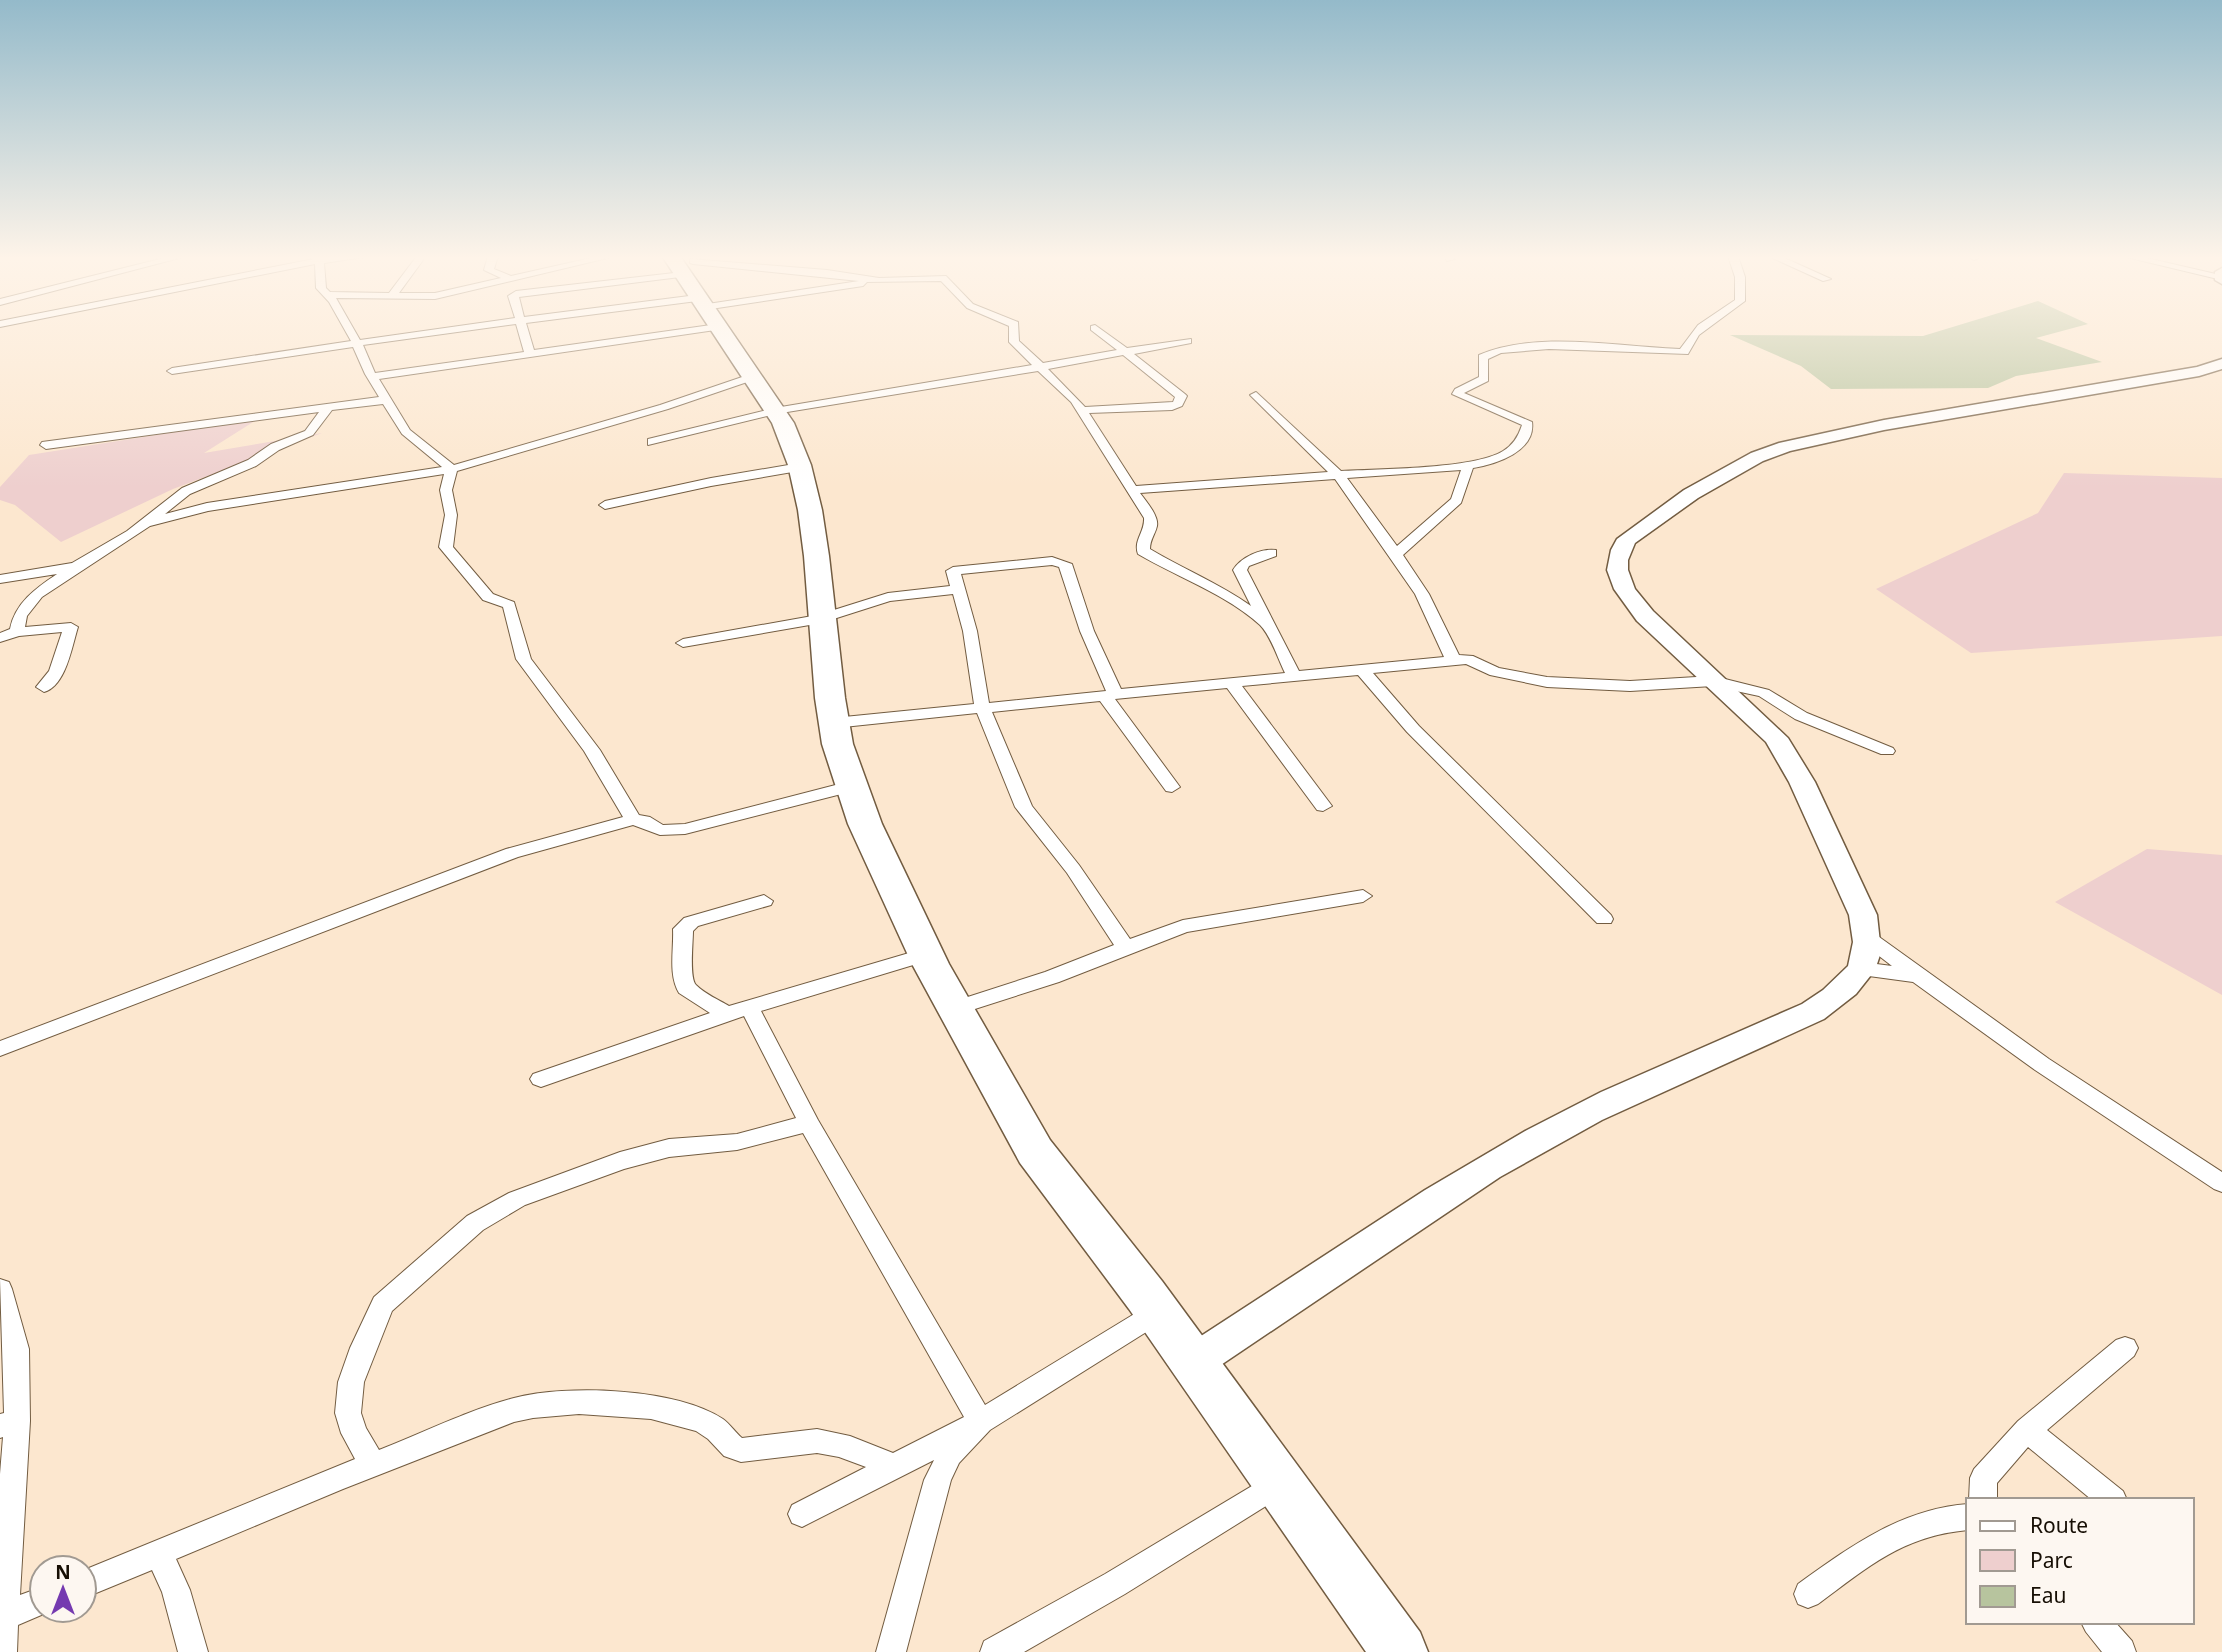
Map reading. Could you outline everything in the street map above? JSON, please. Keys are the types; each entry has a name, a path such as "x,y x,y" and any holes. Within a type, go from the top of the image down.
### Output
{"highway":[{"path":"723,333 775,411 794,446 810,518 834,723 850,786 953,1009 1042,1163 1158,1312 1277,1484 1400,1652"}],"street":[{"path":"351,333 385,400 410,436 452,469"},
{"path":"172,371 429,333"},
{"path":"523,333 530,353"},
{"path":"372,377 530,353 576,333"},
{"path":"1014,333 1014,342 1039,368 1065,389 1082,410 1131,490 1151,525 1143,540 1143,551 1180,573 1233,598 1266,623"},
{"path":"1082,410 1147,410 1178,404 1181,396 1102,333"},
{"path":"1131,490 1468,466 1505,457 1518,445 1528,427 1524,421 1458,394 1484,379 1483,357 1506,348 1536,346 1684,352 1694,333"},
{"path":"652,442 775,411 1187,341"},
{"path":"1192,1363 1441,1199 1546,1134 1592,1110 1735,1050 1819,1008 1836,996 1861,969 1868,951 1863,915 1788,755 1764,726 1645,616 1622,586 1616,568 1619,550 1627,540 1691,494 1758,457 1785,447 1884,425 2199,371 2222,364"},
{"path":"147,523 207,507 452,469 664,407 752,377"},
{"path":"1256,395 1338,475 1422,594 1454,659"},
{"path":"46,445 173,426 385,400"},
{"path":"17,632 19,616 27,604 77,566 147,523 186,491 252,463 275,447 309,433 329,407"},
{"path":"1396,554 1457,500 1468,466"},
{"path":"605,505 711,482 800,467"},
{"path":"452,469 446,490 450,515 446,547 488,597 509,605 524,659 592,750 633,820"},
{"path":"1271,553 1244,563 1240,570 1294,676"},
{"path":"1126,948 1073,869 1024,807 982,707 970,631 956,590 953,572 1052,561 1065,564 1110,696 1172,787"},
{"path":"0,579 77,566"},
{"path":"683,643 821,619 888,597 924,591 956,590"},
{"path":"0,638 17,632 66,626 72,628 56,672 44,687"},
{"path":"834,723 1454,659 1474,660 1495,672 1547,682 1630,686 1713,681 1764,693 1801,716 1887,751"},
{"path":"1361,669 1413,729 1604,919"},
{"path":"1231,682 1324,806"},
{"path":"0,1049 512,853 633,820 644,821 660,830 672,830 850,786"},
{"path":"953,1009 1052,977 1183,926 1363,897"},
{"path":"764,901 691,922 682,929 684,957 681,974 686,988 739,1011 809,1123 981,1422"},
{"path":"1868,938 1916,976 2120,1118 2222,1183"},
{"path":"541,1079 739,1011 926,954"},
{"path":"1861,969 1916,976"},
{"path":"374,1465 354,1433 348,1413 351,1382 363,1348 383,1304 475,1223 517,1199 620,1161 669,1148 737,1142 809,1123"},
{"path":"0,1289 16,1349 9,1423 2,1652"},
{"path":"802,1514 981,1422 1158,1312"},
{"path":"1983,1498 1984,1478 2027,1430 2125,1348"},
{"path":"98,1578 374,1465 513,1410 533,1405 575,1402 643,1407 694,1418 717,1430 730,1446 742,1450 804,1441 820,1442 849,1447 892,1466"},
{"path":"891,1652 938,1480 950,1454 981,1422"},
{"path":"2027,1430 2111,1498"},
{"path":"995,1652 1115,1584 1277,1484"},
{"path":"1808,1594 1859,1557 1908,1527 1945,1517 1966,1517"},
{"path":"159,1554 176,1590 193,1652"},
{"path":"3,1617 28,1607"},
{"path":"2098,1624 2121,1652"}],"green space":[{"path":"258,419 204,453 322,433 173,489 61,542 15,505 0,500 0,487 29,455"},
{"path":"2064,473 2222,478 2222,636 1971,653 1876,589 2038,513"},
{"path":"2147,849 2222,855 2222,995 2055,902"}],"water":[{"path":"1933,333 2054,333 2036,338 2102,362 2016,376 1988,388 1831,389 1801,366 1730,335 1923,336"}]}
